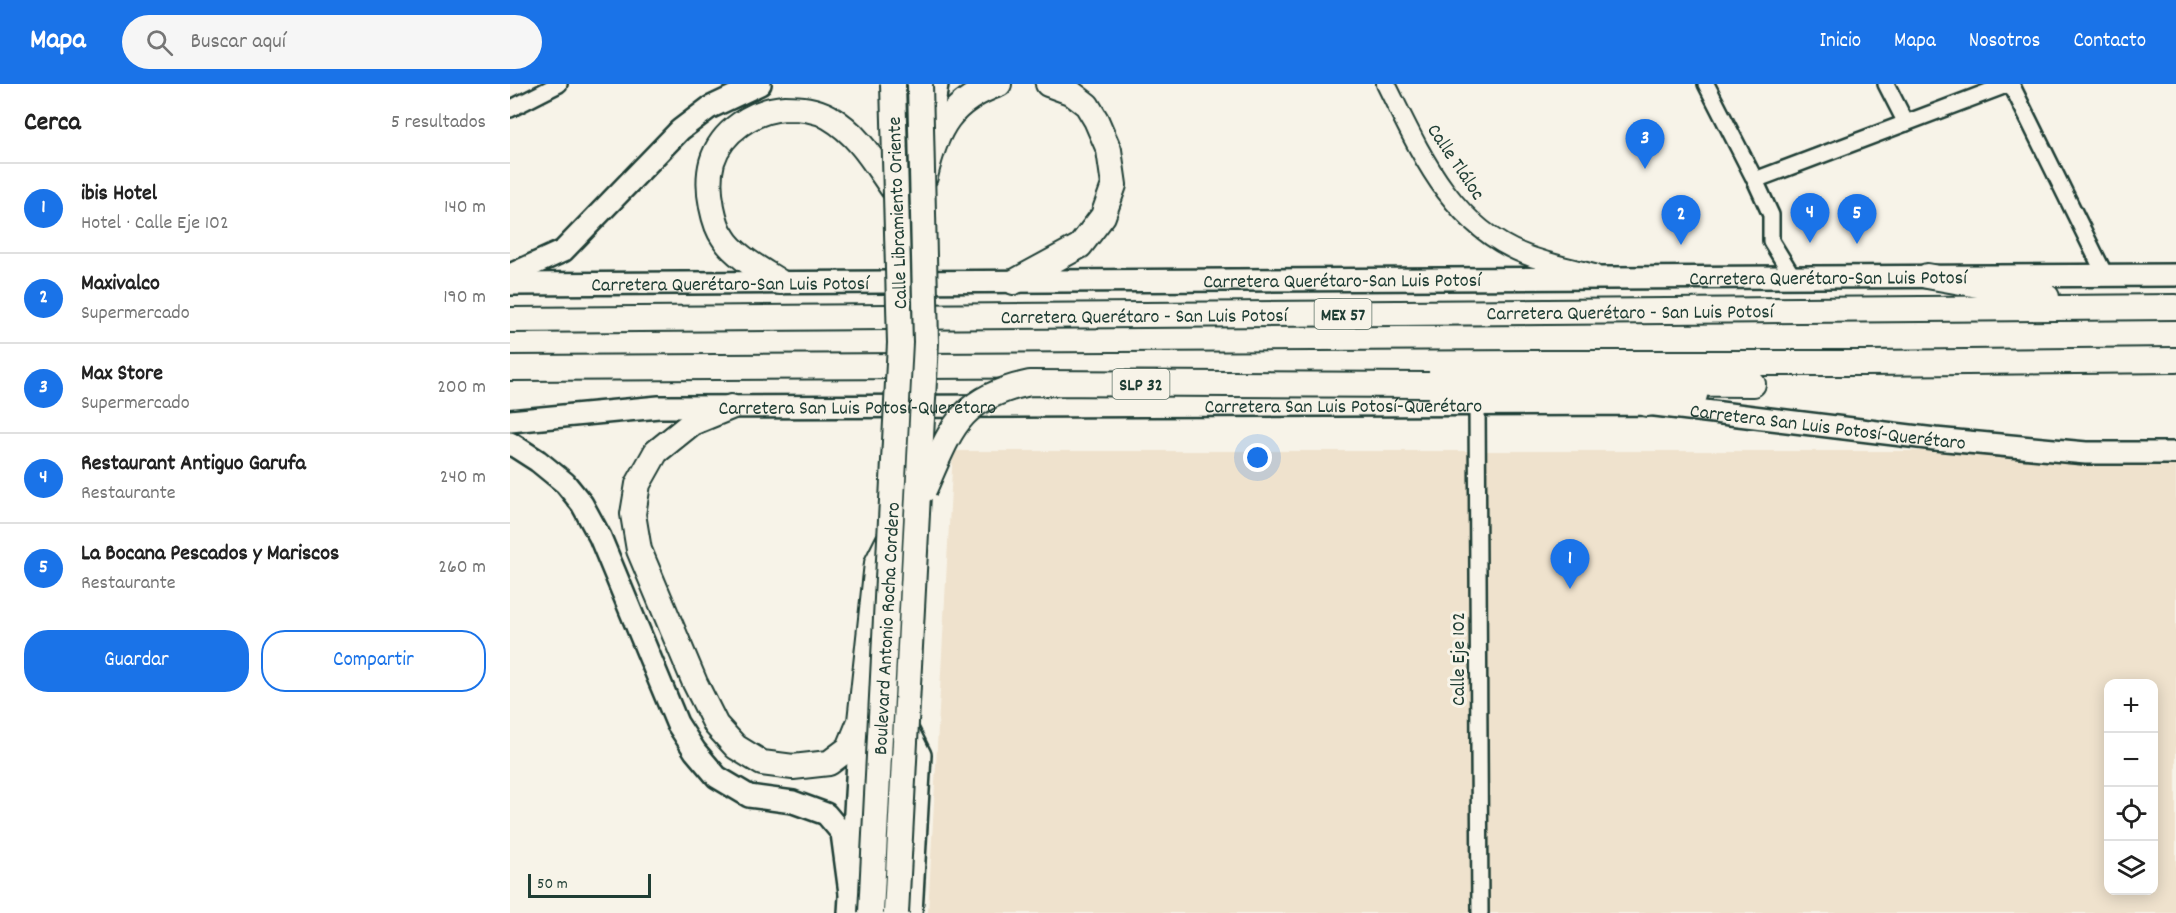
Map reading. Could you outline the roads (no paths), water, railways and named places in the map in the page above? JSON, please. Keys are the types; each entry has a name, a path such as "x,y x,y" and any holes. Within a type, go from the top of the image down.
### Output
{"highway":[{"name":"Calle Libramiento Oriente","path":"893,84 900,343"},
{"name":"Calle Libramiento Oriente","path":"920,84 927,342"},
{"path":"922,194 933,145 944,122 961,104 979,91 999,84"},
{"path":"1014,282 1080,246 1103,216 1114,185 1109,150 1087,105 1070,92 1048,84"},
{"path":"780,282 741,256 723,238 714,216 709,187 712,160 727,135 749,117 778,109 804,108 827,116 852,132 895,192"},
{"path":"1927,276 2108,307"},
{"name":"Carretera Querétaro - San Luis Potosí","path":"510,320 2176,308"},
{"name":"Boulevard Antonio Rocha Cordero","path":"896,913 927,342"},
{"name":"Boulevard Antonio Rocha Cordero","path":"871,913 900,343"},
{"path":"510,368 2176,360"},
{"path":"1647,404 1866,363"},
{"name":"SLP 32","path":"917,506 943,447 962,416 974,404 1005,388 1030,383 1429,386 1596,383 1753,384"},
{"path":"731,406 692,423 657,452 638,484 633,514 639,550 695,683 716,725 736,747 762,763 793,767 829,763 849,748 860,721 877,563 889,539"}],"main road":[{"path":"510,275 563,251 680,130 709,108 760,84"},
{"path":"922,194 937,84"},
{"name":"Carretera Querétaro-San Luis Potosí","path":"510,284 2176,275"},
{"name":"Carretera San Luis Potosí-Querétaro","path":"510,422 659,407 1647,404 1935,439 2062,451 2176,453"},
{"path":"510,443 538,461 565,483 582,504 600,537 677,723 695,751 717,777 749,796 793,802 826,814 842,833 849,903"},
{"name":"Boulevard Antonio Rocha Cordero","path":"849,903 860,721"},
{"name":"Boulevard Antonio Rocha Cordero","path":"906,726 920,755 911,913"}],"street":[{"path":"510,108 559,84"},
{"name":"Calle Tláloc","path":"1386,84 1417,147 1454,204 1490,237 1524,254 1614,278"},
{"path":"1706,84 1771,215 1771,241 1793,277"},
{"path":"1886,84 1906,123"},
{"path":"1755,180 2010,84 2105,275"},
{"name":"Calle Eje 102","path":"1477,404 1480,913"}],"place":[{"name":"Max Store","path":"1645,169"},
{"name":"Restaurant Antiguo Garufa","path":"1810,243"},
{"name":"La Bocana Pescados y Mariscos","path":"1857,244"},
{"name":"Maxivalco","path":"1681,245"},
{"name":"ibis Hotel","path":"1570,589"}]}
